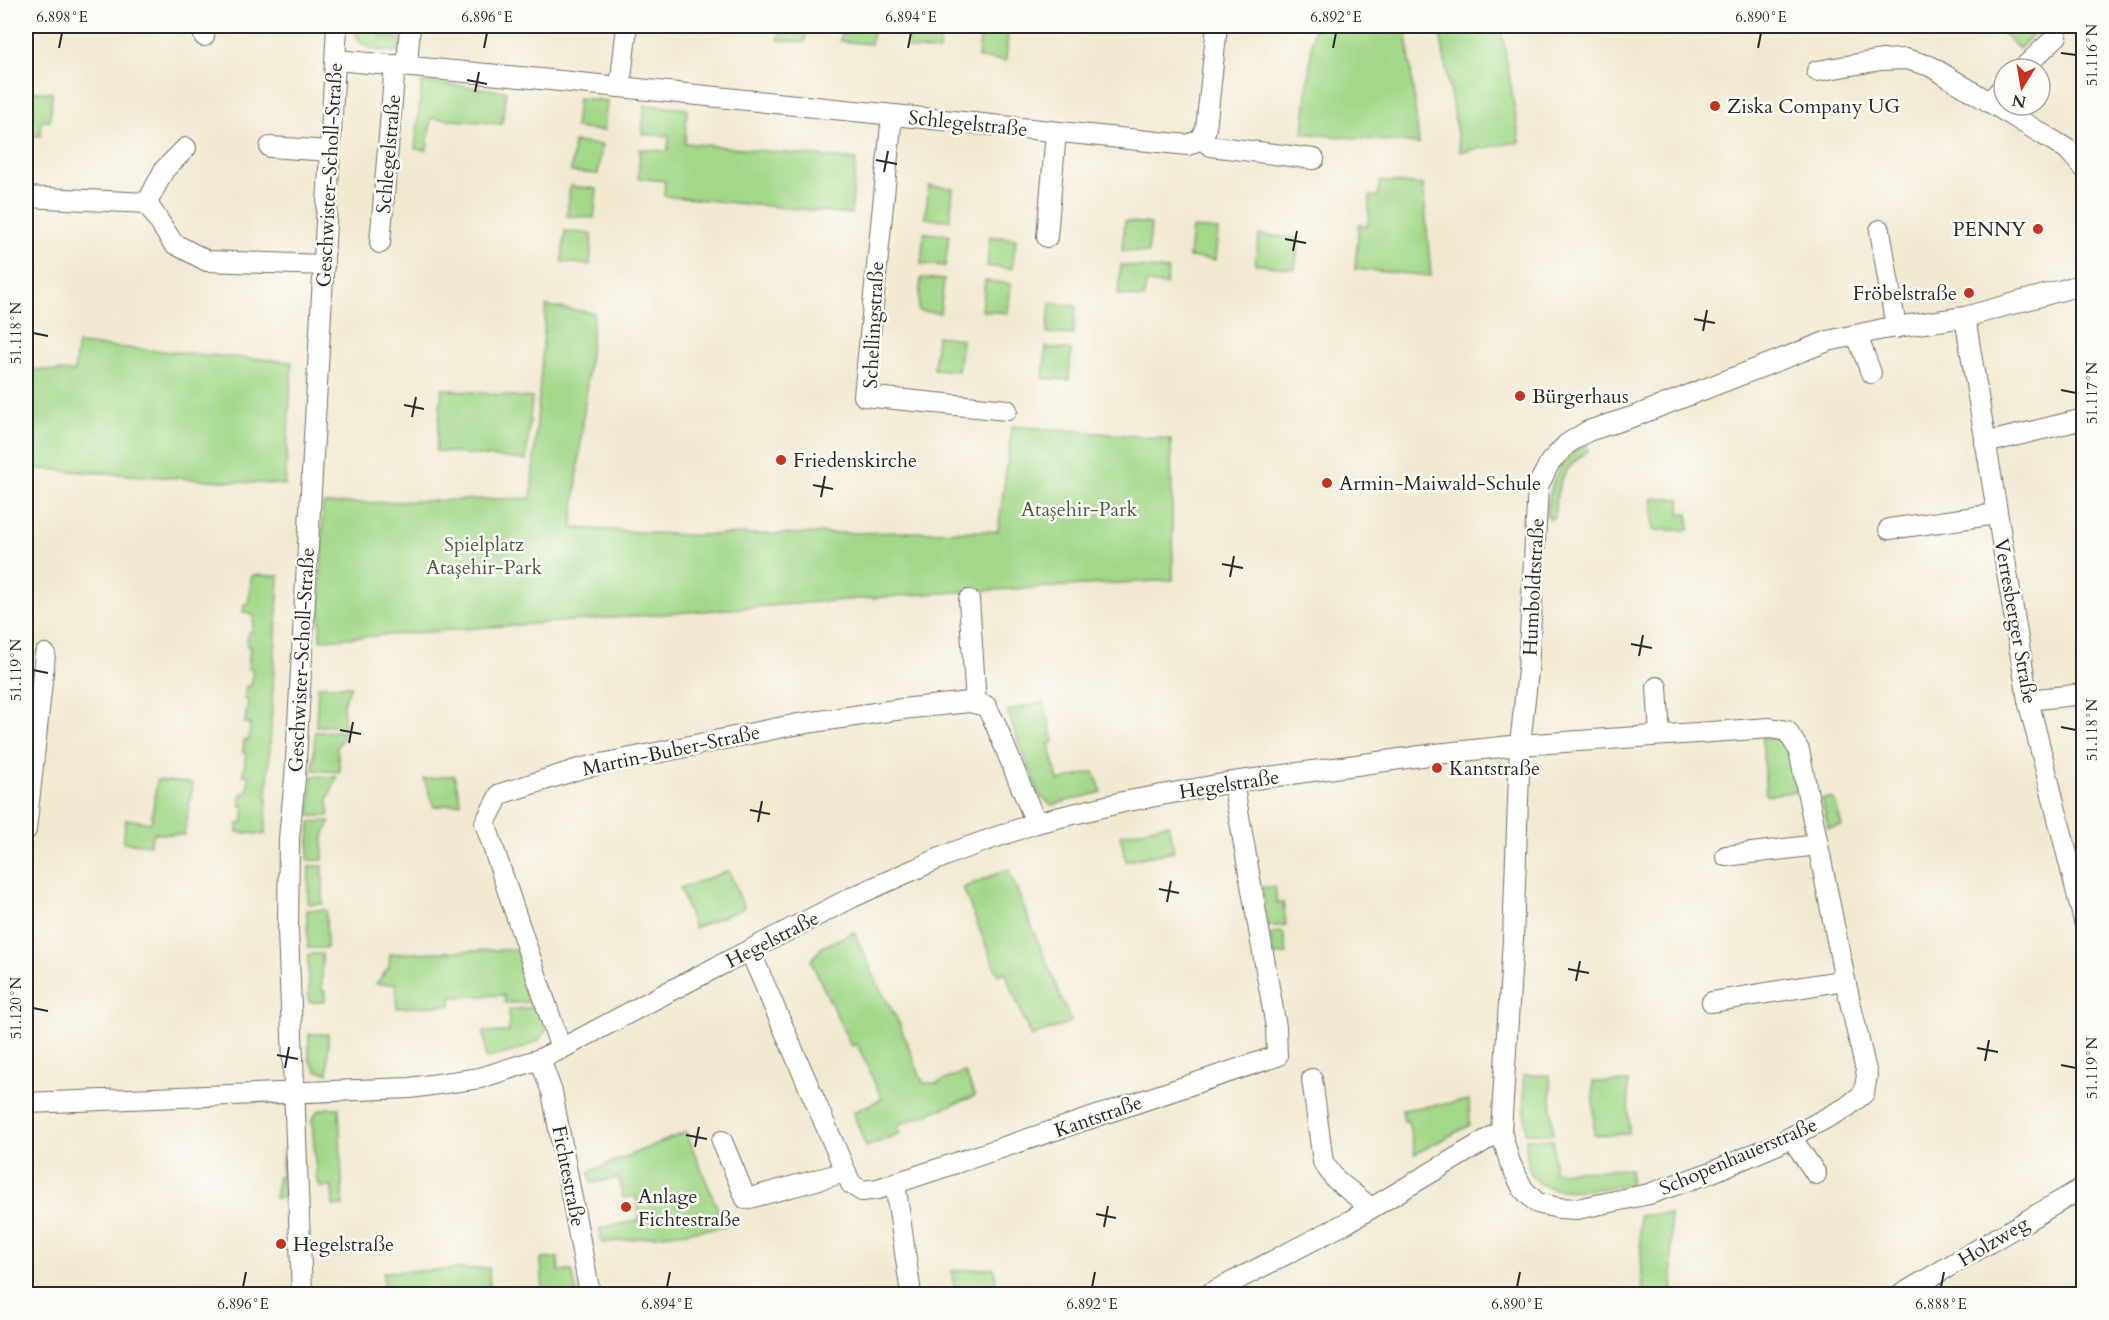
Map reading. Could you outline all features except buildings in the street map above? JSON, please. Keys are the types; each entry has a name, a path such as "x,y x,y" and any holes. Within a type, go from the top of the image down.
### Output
{"street":[{"name":"Geschwister-Scholl-Straße","path":"302,1294 288,930 289,838 295,778 338,26"},
{"path":"401,65 410,26"},
{"path":"620,87 627,26"},
{"path":"1217,26 1206,129 1201,139 1211,146 1314,159"},
{"path":"2035,57 2057,36"},
{"path":"1817,71 1906,58 1930,66 2067,149 2084,168"},
{"name":"Schlegelstraße","path":"336,60 1167,144 1188,145 1201,139"},
{"name":"Schlegelstraße","path":"380,243 401,65"},
{"path":"1989,102 1992,99"},
{"name":"Schellingstraße","path":"891,115 864,396 1007,410"},
{"path":"1047,237 1056,132"},
{"path":"270,147 330,151"},
{"path":"147,203 164,170 186,148"},
{"path":"26,197 147,203"},
{"path":"147,203 173,243 207,261 324,265"},
{"path":"1880,230 1896,328"},
{"name":"Humboldtstraße","path":"1502,1131 1513,939 1520,745 1526,693 1538,486 1550,462 1567,444 1588,431 1635,416 1828,341 1965,317 2084,284"},
{"name":"Verresberger Straße","path":"1965,317 2028,700 2077,876 2084,921"},
{"path":"1857,335 1871,373"},
{"path":"1985,443 2084,419"},
{"path":"1889,529 1997,514"},
{"path":"969,600 976,703 986,706 995,723 1036,823"},
{"path":"26,830 45,654"},
{"path":"1657,687 1660,735"},
{"path":"2028,700 2084,694"},
{"name":"Martin-Buber-Straße","path":"561,1049 485,823 500,794 582,768 793,725 902,709 976,703"},
{"name":"Schopenhauerstraße","path":"1502,1131 1510,1163 1523,1189 1537,1203 1559,1208 1596,1206 1649,1194 1712,1172 1791,1137 1847,1107 1864,1093 1867,1075 1845,980 1799,750 1787,731 1770,728 1520,745"},
{"name":"Hegelstraße","path":"26,1103 293,1093 355,1081 410,1088 480,1078 540,1059 561,1049 904,873 954,852 1036,823 1123,802 1233,782 1436,754 1520,745"},
{"name":"Kantstraße","path":"750,951 851,1184 862,1191 878,1189 1277,1056 1276,1027 1233,782"},
{"path":"1726,856 1818,845"},
{"path":"1712,1002 1845,980"},
{"name":"Fichtestraße","path":"540,1059 552,1092 590,1294"},
{"path":"1312,1079 1323,1162 1335,1179 1371,1208"},
{"path":"1209,1294 1290,1254 1502,1131"},
{"path":"1791,1137 1816,1174"},
{"path":"722,1141 746,1199 846,1172"},
{"path":"895,1183 910,1287"},
{"name":"Holzweg","path":"1902,1294 2084,1187"}],"green space":[{"path":"355,26 381,26 380,36 402,39 401,52 377,50 364,45 359,41"},
{"path":"780,26 807,26 805,42 779,40"},
{"path":"842,26 873,26 871,44 840,41"},
{"path":"910,26 941,26 939,51 907,48"},
{"path":"1314,26 1406,26 1419,144 1303,133"},
{"path":"1439,26 1501,26 1520,142 1460,152"},
{"path":"1995,26 2041,26 2019,49"},
{"path":"981,29 1008,32 1006,61 978,58"},
{"path":"422,82 506,91 502,124 431,118 427,150 415,149"},
{"path":"28,91 52,93 50,121 41,121 40,136 26,135 26,93"},
{"path":"578,98 607,101 604,131 575,128"},
{"path":"645,105 687,109 685,143 856,160 851,214 664,196 665,181 638,178 640,149 668,151 669,136 642,134"},
{"path":"574,142 602,145 598,174 571,172"},
{"path":"1380,181 1423,185 1431,276 1355,269 1359,225 1368,226 1370,196 1378,197"},
{"path":"570,186 597,189 594,218 567,216"},
{"path":"929,186 953,188 950,220 925,218"},
{"path":"1125,221 1151,224 1148,253 1122,250"},
{"path":"1192,228 1218,230 1215,260 1189,257"},
{"path":"565,231 592,234 590,265 562,262"},
{"path":"924,233 949,235 945,266 921,264"},
{"path":"1259,235 1299,238 1295,269 1255,264"},
{"path":"990,236 1016,239 1012,269 987,266"},
{"path":"1121,265 1168,270 1166,285 1146,283 1144,298 1118,295"},
{"path":"921,278 944,280 940,313 918,311"},
{"path":"985,281 1011,284 1008,313 982,311"},
{"path":"1050,303 1076,306 1073,335 1047,333"},
{"name":"Ataşehir-Park","path":"546,306 594,313 572,528 688,535 998,531 1012,426 1171,439 1173,580 925,594 320,640 323,504 531,498"},
{"path":"937,336 962,339 958,371 934,369"},
{"path":"78,344 292,362 285,485 26,468 26,369 74,372"},
{"path":"1046,347 1071,350 1069,380 1043,378"},
{"path":"442,389 532,398 526,460 436,451"},
{"path":"1586,444 1588,451 1571,465 1562,479 1554,517 1550,519 1546,514 1550,493 1561,465 1576,450"},
{"path":"1653,498 1680,499 1680,513 1688,513 1689,530 1653,530"},
{"path":"252,575 279,576 265,835 237,832 238,823 243,823 245,806 240,806 242,793 247,793 249,776 243,775 246,754 243,753 244,740 249,740 250,724 245,723 248,700 244,699 246,686 251,686 253,670 248,669 250,647 247,646 248,632 252,632 254,616 243,612 244,604 248,604"},
{"path":"318,686 351,686 343,703 344,726 316,726"},
{"path":"1044,702 1054,742 1049,743 1058,781 1094,772 1102,792 1052,805 1040,796 1007,711"},
{"path":"343,731 337,748 340,772 313,770 315,732"},
{"path":"1762,738 1777,738 1787,746 1791,753 1799,791 1766,795"},
{"path":"454,775 461,803 434,807 424,779"},
{"path":"312,776 337,777 328,799 329,816 310,816"},
{"path":"157,780 193,783 184,835 154,833 149,845 123,842 126,819 151,823"},
{"path":"1830,798 1835,801 1842,826 1828,828 1822,799"},
{"path":"330,821 323,839 323,860 308,860 310,822"},
{"path":"1168,824 1174,851 1126,861 1120,835"},
{"path":"309,866 323,866 323,904 308,904"},
{"path":"1008,869 1071,1022 1031,1037 1005,972 998,975 963,888"},
{"path":"729,871 744,908 694,928 680,888"},
{"path":"1262,887 1275,887 1277,903 1283,902 1286,925 1268,927"},
{"path":"307,910 326,910 327,948 308,948"},
{"path":"854,932 877,983 899,1023 923,1083 937,1083 965,1072 975,1096 898,1125 900,1133 866,1147 853,1112 882,1099 857,1044 851,1046 811,961 822,947"},
{"path":"1283,932 1287,954 1273,955 1270,933"},
{"path":"522,949 538,1002 505,1003 504,995 451,997 451,1005 397,1008 396,984 376,984 389,967 390,954"},
{"path":"308,954 322,954 322,991 325,991 325,1002 309,1002"},
{"path":"540,1006 546,1028 538,1040 521,1049 486,1059 484,1032 509,1032 509,1010"},
{"path":"309,1034 328,1034 328,1073 317,1071 309,1059"},
{"path":"1523,1075 1550,1075 1553,1134 1526,1133"},
{"path":"1593,1082 1628,1082 1629,1134 1594,1135"},
{"path":"1469,1100 1470,1125 1415,1154 1408,1121 1404,1121 1402,1110"},
{"path":"339,1108 343,1206 333,1206 332,1187 320,1187 320,1183 317,1183 312,1119 318,1111"},
{"path":"686,1132 725,1227 602,1243 600,1228 640,1220 636,1196 623,1198 619,1178 592,1183 589,1172"},
{"path":"1526,1139 1553,1140 1554,1172 1630,1169 1630,1184 1564,1190 1540,1184 1530,1172"},
{"path":"284,1147 286,1198 275,1198 278,1177 281,1175"},
{"path":"1670,1214 1673,1294 1643,1294 1639,1215"},
{"path":"558,1258 559,1271 572,1271 577,1294 543,1294 541,1259"},
{"path":"489,1268 490,1294 384,1294 383,1272"},
{"path":"994,1268 998,1294 955,1294 952,1271"}],"place":[{"name":"Ziska Company UG","path":"1715,106"},
{"name":"PENNY","path":"2038,229"},
{"name":"Fröbelstraße","path":"1969,293"},
{"name":"Bürgerhaus","path":"1520,396"},
{"name":"Friedenskirche","path":"781,460"},
{"name":"Armin-Maiwald-Schule","path":"1327,483"},
{"name":"Kantstraße","path":"1437,768"},
{"name":"Anlage Fichtestraße","path":"626,1207"},
{"name":"Hegelstraße","path":"281,1244"}],"park label":[{"name":"Spielplatz Ataşehir-Park","path":"484,556"}]}
